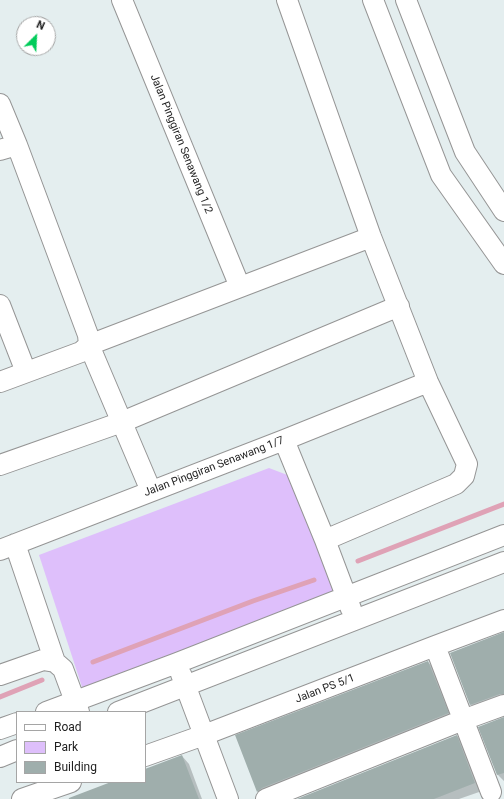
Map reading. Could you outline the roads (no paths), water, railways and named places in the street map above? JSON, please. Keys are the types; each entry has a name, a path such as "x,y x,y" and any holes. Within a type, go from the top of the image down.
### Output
{"street":[{"name":"Jalan Pinggiran Senawang 1/2","path":"122,0 240,287"},
{"path":"287,0 371,237 428,382 467,464 464,476 456,484 325,540"},
{"path":"373,0 441,175 504,264"},
{"path":"406,0 465,152 504,211"},
{"path":"0,104 9,148 88,335 89,345 151,491"},
{"path":"0,382 81,352 89,345 371,237"},
{"path":"0,305 26,372"},
{"path":"0,465 122,422 398,306"},
{"name":"Jalan Pinggiran Senawang 1/7","path":"8,547 284,440 428,382"},
{"path":"284,440 325,540 355,620"},
{"path":"52,711 77,707 176,663 504,536"},
{"path":"8,547 55,662 63,669 77,707"},
{"path":"121,711 504,562"},
{"name":"Jalan PS 5/1","path":"146,756 204,735 504,620"},
{"path":"435,646 490,793"},
{"path":"0,675 43,660 55,662"},
{"path":"176,663 228,799"},
{"path":"266,799 504,705"},
{"path":"0,729 16,723"},
{"path":"0,757 16,750"},
{"path":"26,798 68,783"}],"waterway":[{"path":"358,561 504,504"},
{"path":"93,662 253,601 314,580"},
{"path":"0,697 42,680"}]}
